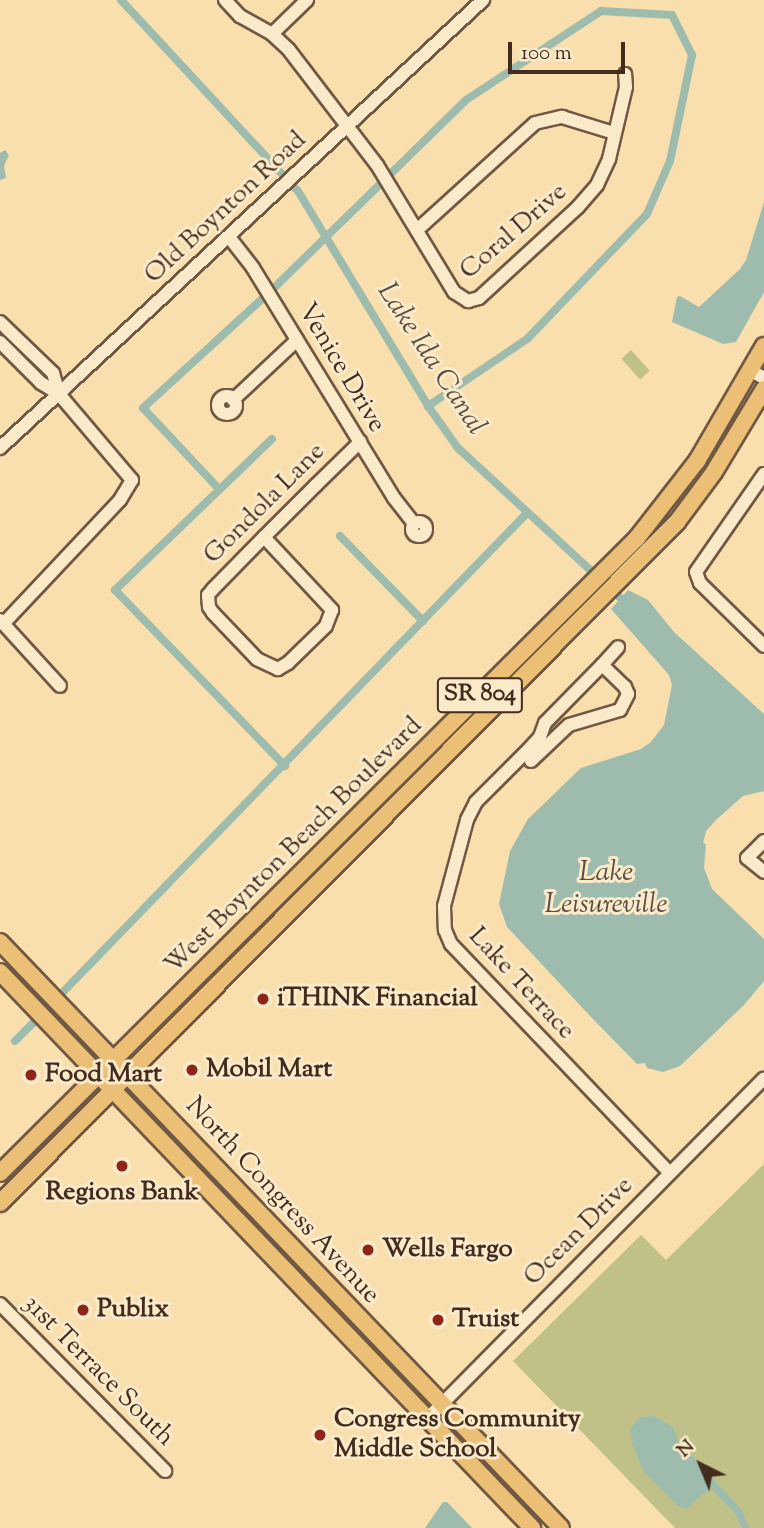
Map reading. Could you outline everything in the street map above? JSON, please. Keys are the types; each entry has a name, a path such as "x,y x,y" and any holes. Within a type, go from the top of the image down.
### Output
{"main road":[{"name":"West Boynton Beach Boulevard","path":"0,1173 615,560 682,482 753,376 764,346"},
{"name":"West Boynton Beach Boulevard","path":"0,1203 677,522 699,494 764,390"},
{"path":"312,890 313,862"},
{"path":"290,911 291,884"},
{"name":"North Congress Avenue","path":"0,942 561,1528"},
{"name":"North Congress Avenue","path":"0,972 532,1528"},
{"path":"249,1234 277,1233"},
{"path":"268,1255 305,1262"}],"street":[{"name":"Coral Drive","path":"225,0 240,16 272,34 289,50 377,165 458,296 468,300 479,298 588,197 604,173 626,88 625,74"},
{"path":"272,34 307,0"},
{"name":"Old Boynton Road","path":"0,448 483,0"},
{"path":"416,230 535,123 562,117 614,133"},
{"name":"Venice Drive","path":"229,237 261,280 394,498 414,524"},
{"path":"0,322 53,373 59,394"},
{"path":"233,400 298,341"},
{"path":"0,342 41,383 59,394 126,469 132,486 2,622 60,686"},
{"path":"753,376 764,390"},
{"name":"Gondola Lane","path":"264,537 328,603 332,614 326,626 288,663 272,668 257,659 213,613 207,601 213,589 264,537 360,442"},
{"path":"764,474 697,567 697,578 764,646"},
{"name":"Lake Terrace","path":"618,647 544,723 540,737 476,802 467,820 443,918 450,944 670,1173"},
{"path":"531,761 569,725 617,713 623,707 627,691 602,665"},
{"path":"764,841 747,858 764,872"},
{"name":"Ocean Drive","path":"427,1419 764,1079"},
{"name":"31st Terrace South","path":"0,1304 164,1471"}],"green space":[{"path":"631,350 650,371 640,380 621,359"},
{"path":"764,1164 764,1528 675,1528 513,1361 641,1235 666,1260"}],"water":[{"path":"5,150 9,155 4,166 6,178 0,180 0,153"},
{"path":"764,202 764,292 736,342 723,344 672,322 677,297 680,296 699,307 740,269 746,260"},
{"name":"Lake Leisureville","path":"628,590 648,600 674,632 764,714 764,791 743,796 706,831 703,843 706,844 704,868 712,889 764,939 764,981 744,1005 680,1066 663,1072 647,1068 645,1063 637,1064 591,1017 507,927 499,904 510,851 528,819 581,768 641,749 651,742 664,725 672,685 669,675 611,609"},
{"path":"654,1416 673,1427 679,1442 742,1510 749,1528 742,1528 734,1512 710,1488 686,1509 677,1505 644,1472 632,1444 630,1429 640,1417"},
{"path":"443,1502 447,1502 472,1528 425,1528"}],"waterway":[{"name":"Lake Ida Canal","path":"121,0 298,191 428,406 458,448 627,604"},
{"path":"219,489 143,408 277,285 466,100 601,11 672,15 692,55 670,161 647,214 527,339 428,406"},
{"path":"272,439 115,590 285,766"},
{"path":"63,992 526,514"},
{"path":"340,536 423,621"},
{"path":"15,1041 33,1023"}],"place":[{"name":"iTHINK Financial","path":"263,999"},
{"name":"Mobil Mart","path":"192,1070"},
{"name":"Food Mart","path":"31,1075"},
{"name":"Regions Bank","path":"122,1166"},
{"name":"Wells Fargo","path":"368,1250"},
{"name":"Publix","path":"83,1310"},
{"name":"Truist","path":"438,1320"},
{"name":"Congress Community Middle School","path":"320,1435"}]}
